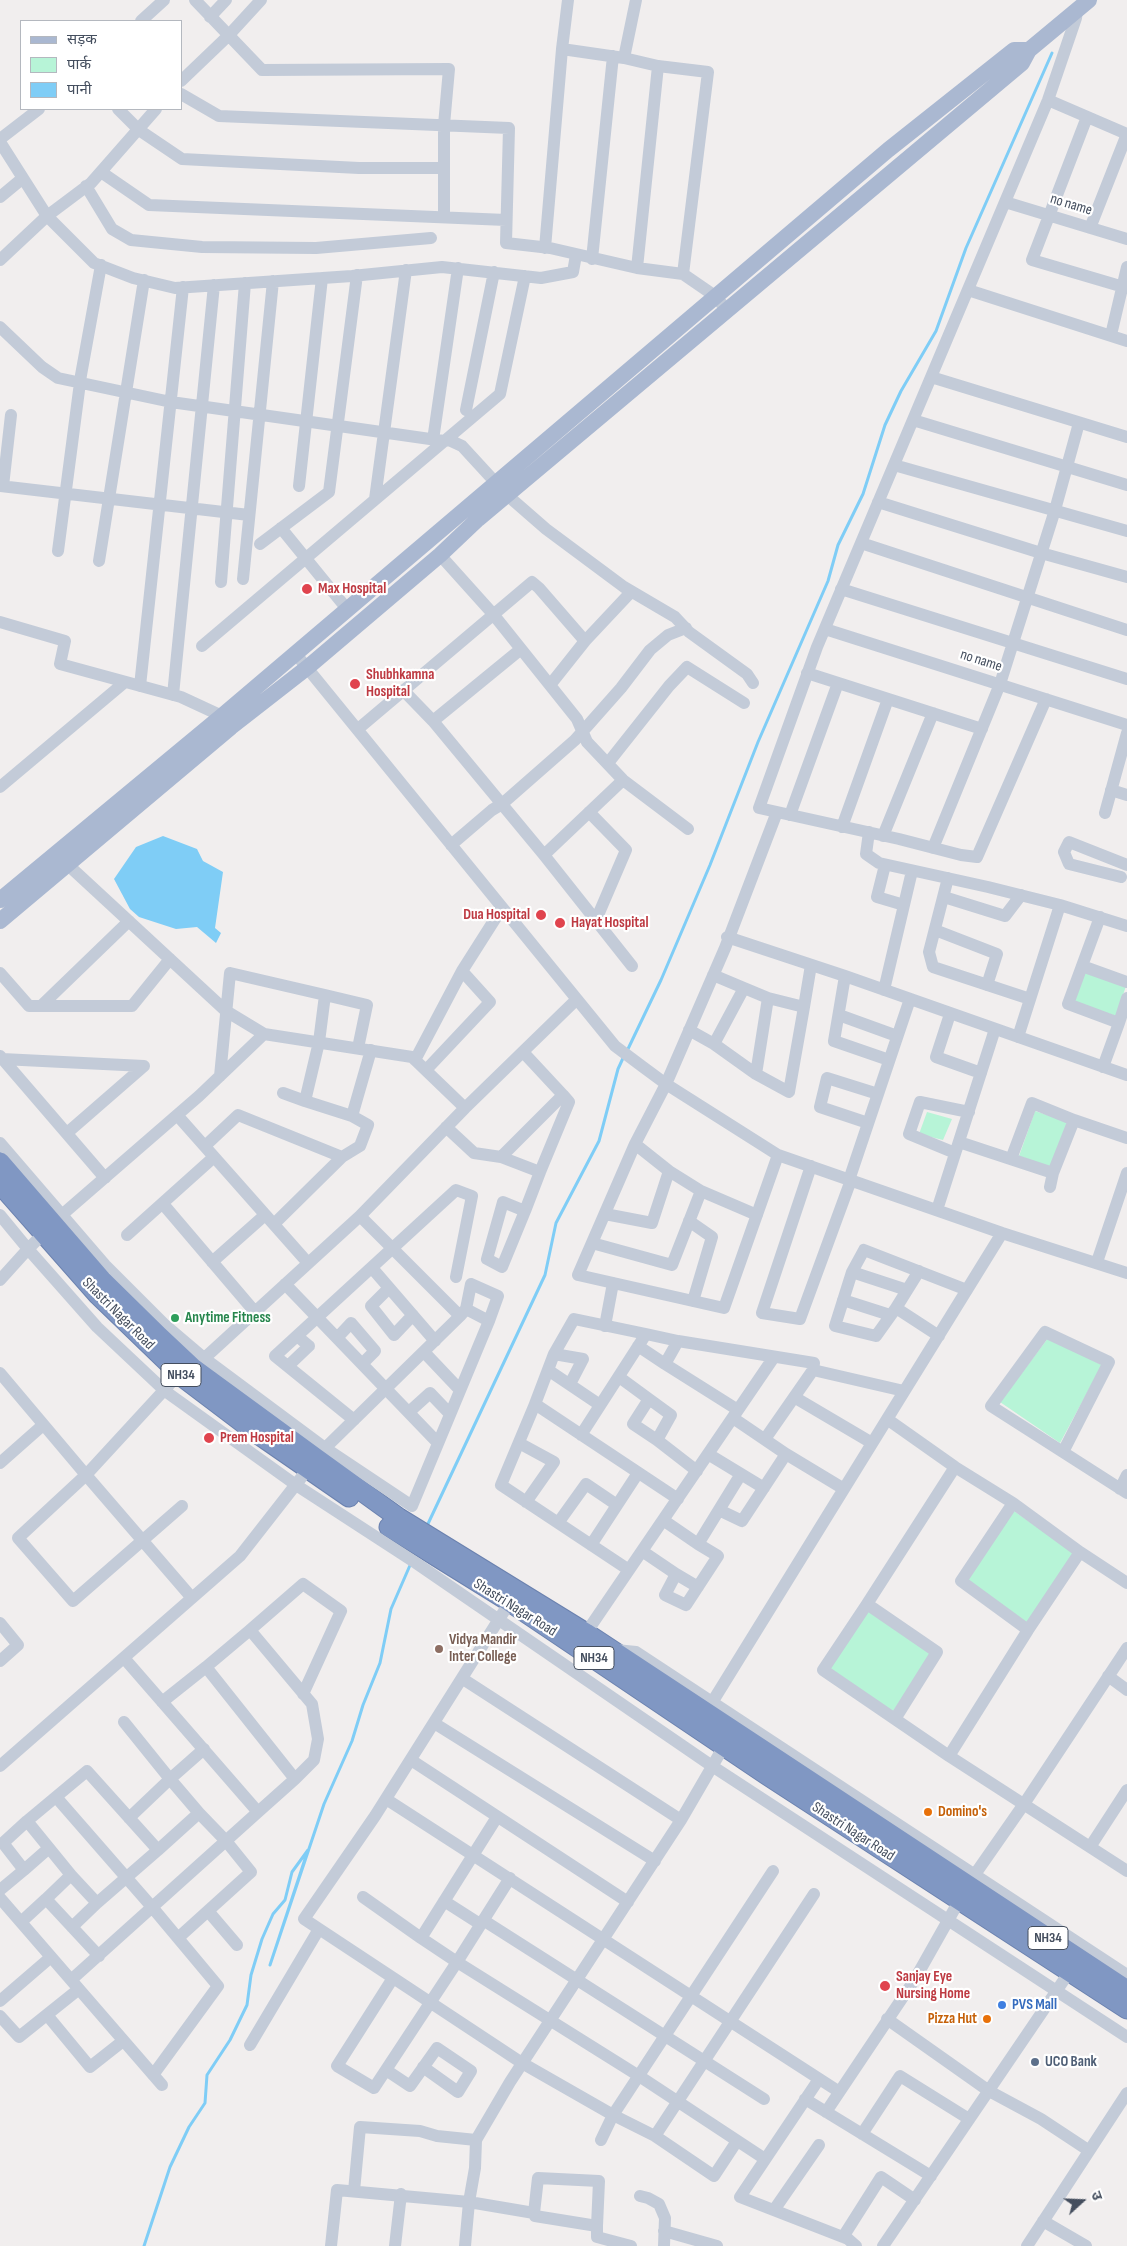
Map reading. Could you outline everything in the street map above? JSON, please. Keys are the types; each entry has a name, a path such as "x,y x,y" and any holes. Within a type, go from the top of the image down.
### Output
{"highway":[{"name":"NH34","path":"0,1162 52,1224"},
{"name":"Shastri Nagar Road","path":"0,1184 52,1224 98,1295 316,1458 397,1524 464,1568 513,1596 729,1738"},
{"name":"NH34","path":"513,1596 586,1633 609,1649 709,1708 729,1738 967,1887 1074,1965 1127,2009"},
{"name":"NH34","path":"1074,1965 1127,1990"}],"main road":[{"path":"0,921 67,864 226,721 295,653 347,609 502,489 727,310 1022,63 1028,50 1083,5"},
{"path":"0,900 226,721 308,667 440,555 502,489 715,296 1014,50 1028,50"},
{"path":"786,236 797,251"}],"street":[{"path":"142,20 164,0"},
{"path":"195,0 262,70 449,69 444,125 444,217"},
{"path":"210,17 226,0"},
{"path":"182,79 228,36 261,0"},
{"path":"546,248 562,49 568,0"},
{"path":"592,259 619,57 636,0"},
{"path":"1046,699 977,857 759,808 825,628 1048,100 1083,5"},
{"path":"562,49 619,57 658,66 708,72 683,274"},
{"path":"637,268 658,66"},
{"path":"182,95 219,116 509,128 506,243 546,248 637,268 683,274 715,296 727,310"},
{"path":"1048,100 1127,134 1090,228"},
{"path":"38,110 0,141 23,178 48,216 94,263 144,280 175,288 322,278 442,266 541,278 572,272 576,255"},
{"path":"119,110 139,130 182,159 359,168 444,168"},
{"path":"0,260 48,216 101,172 155,110"},
{"path":"1087,117 1032,260 1125,288"},
{"path":"101,172 149,205 506,220"},
{"path":"0,197 23,178"},
{"path":"86,186 112,229 131,240 202,247 316,248 432,238"},
{"name":"no name","path":"1005,202 1127,239"},
{"path":"58,551 80,382 102,265"},
{"path":"439,440 458,268"},
{"path":"1110,335 1125,288 1127,268"},
{"path":"375,500 406,270"},
{"path":"466,410 494,272"},
{"path":"260,544 329,492 357,275"},
{"path":"202,646 375,500 439,440 500,394 526,276"},
{"path":"299,486 322,278"},
{"path":"99,561 144,280"},
{"path":"243,579 273,282"},
{"path":"221,582 245,283"},
{"path":"173,695 214,285"},
{"path":"140,686 183,287"},
{"path":"968,290 1127,341"},
{"path":"0,327 42,367 58,378 171,402 449,440 462,446 502,489 546,529 631,592 675,618 747,674 753,683"},
{"path":"931,377 1127,437"},
{"path":"11,415 2,486 249,515"},
{"path":"913,420 1127,485"},
{"path":"933,848 1000,684 1055,510 1078,423"},
{"path":"894,465 1127,531"},
{"path":"878,502 1041,553 1127,577"},
{"path":"281,528 347,609"},
{"path":"861,543 1127,630"},
{"path":"440,555 493,614 578,719 587,742 623,780 688,829"},
{"path":"358,729 532,582 584,641"},
{"name":"no name","path":"842,589 1127,679"},
{"path":"550,685 584,641 631,592"},
{"path":"0,622 65,642 60,664 173,695 226,721"},
{"path":"451,844 502,804 575,740 621,688 650,650 668,635 686,628"},
{"name":"no name","path":"825,628 1127,725"},
{"path":"433,721 521,649"},
{"path":"295,653 576,1000 615,1046 643,1067 666,1084 778,1155 1002,1233 1127,1273"},
{"path":"608,763 669,686 688,667 744,703"},
{"path":"807,673 982,729"},
{"path":"0,787 125,682"},
{"path":"778,1155 724,1308 578,1275 635,1144 666,1084 713,975 727,937 784,814 838,683"},
{"path":"403,690 433,721 502,804 632,966"},
{"path":"842,827 888,699"},
{"path":"883,836 933,713"},
{"path":"1105,813 1127,733"},
{"path":"544,856 623,780"},
{"path":"1111,790 1127,795"},
{"path":"589,812 626,850 596,920"},
{"path":"869,832 866,854 879,863 1021,895 1127,926"},
{"path":"1121,877 1069,864 1064,852 1069,842 1127,865"},
{"path":"67,864 226,1011 264,1034 412,1057 465,1108"},
{"path":"885,865 878,897 904,905"},
{"path":"884,990 912,871"},
{"path":"948,878 929,952 933,967 1030,999"},
{"path":"944,897 1005,916 1021,895"},
{"path":"1018,1038 1060,905"},
{"path":"415,1060 462,971 502,908"},
{"path":"1100,917 1068,1004 1119,1023"},
{"path":"41,1006 130,922"},
{"path":"935,930 997,954 987,985"},
{"path":"727,937 846,976 1127,1075"},
{"path":"0,973 29,1006 132,1006 170,959"},
{"path":"689,1030 714,1044 756,1074 789,1092 811,965"},
{"path":"1082,966 1127,982"},
{"path":"426,1070 490,1002 462,971"},
{"path":"220,1076 230,973 367,1005 358,1048"},
{"path":"713,975 768,998 804,1006"},
{"path":"846,976 834,1041 889,1060"},
{"path":"714,1044 744,988"},
{"path":"305,1101 319,1042 326,995"},
{"path":"756,1074 768,998"},
{"path":"1103,1067 1127,998"},
{"path":"811,1166 762,1313 800,1319 850,1180 910,999"},
{"path":"182,1506 73,1601 18,1538 86,1475 165,1391 360,1216 465,1108 576,1000"},
{"path":"950,1014 936,1057 981,1073"},
{"path":"839,1015 897,1036"},
{"path":"937,1210 995,1030"},
{"path":"0,1280 52,1224 177,1115 264,1034"},
{"path":"352,1116 371,1050"},
{"path":"523,1052 569,1102 540,1172 525,1211 502,1267 487,1259 503,1202 525,1211"},
{"path":"1,1057 144,1066 67,1133"},
{"path":"1,1057 105,1178"},
{"path":"868,1123 820,1107 826,1078 878,1094"},
{"path":"274,1224 342,1157 360,1146 368,1125 352,1116 283,1093"},
{"path":"501,1157 563,1095"},
{"path":"969,1112 920,1102 909,1134 1012,1159 1053,1173"},
{"path":"1012,1159 1032,1103 1127,1138"},
{"path":"177,1115 308,1263"},
{"path":"205,1146 238,1115 342,1157"},
{"path":"1050,1187 1053,1173 1074,1120"},
{"path":"446,1128 474,1153 501,1157 540,1172"},
{"path":"0,1143 52,1224 105,1265 164,1324 192,1367 316,1458 412,1506 498,1296 471,1284 463,1313 316,1458 240,1556 1,1764"},
{"path":"635,1144 668,1171 701,1191 757,1215"},
{"path":"127,1235 214,1157"},
{"path":"605,1214 652,1223 668,1171"},
{"path":"1097,1262 1127,1173"},
{"path":"354,1420 288,1366 309,1346 298,1336 456,1190 472,1196 456,1277"},
{"path":"592,1243 672,1265 701,1191"},
{"path":"163,1204 255,1312"},
{"path":"212,1262 266,1214"},
{"path":"0,1215 97,1327 165,1391 296,1485 412,1560 712,1766 1127,2037"},
{"path":"360,1216 463,1313 489,1321"},
{"path":"689,1221 712,1237 693,1301"},
{"path":"1002,1233 709,1708 793,1758 967,1887 1127,1975"},
{"path":"919,1271 876,1336 835,1326 852,1272 864,1250 919,1271 967,1290"},
{"path":"372,1268 435,1341"},
{"path":"852,1272 907,1290"},
{"path":"606,1326 613,1283"},
{"path":"285,1284 438,1443"},
{"path":"389,1288 371,1306 394,1334 413,1315"},
{"path":"843,1300 893,1311 939,1336"},
{"path":"629,1570 501,1485 554,1354 574,1319 678,1341 814,1363 813,1370 765,1439"},
{"path":"337,1338 351,1323 375,1351 362,1364"},
{"path":"1063,1452 1109,1362 1045,1332 991,1406 1123,1491 1127,1475"},
{"path":"580,1435 646,1334"},
{"path":"665,1364 678,1341"},
{"path":"638,1346 736,1414 786,1454 844,1489"},
{"path":"424,1352 460,1390"},
{"path":"554,1354 583,1359 570,1384"},
{"path":"586,1633 774,1357"},
{"path":"548,1370 600,1405"},
{"path":"813,1370 904,1391"},
{"path":"0,1373 192,1598"},
{"path":"618,1377 671,1415 657,1440"},
{"path":"409,1412 430,1392 450,1414"},
{"path":"794,1397 872,1443"},
{"path":"649,1399 632,1424 657,1440 697,1471"},
{"path":"535,1404 678,1499"},
{"path":"887,1419 955,1467 1013,1503 1080,1552 1127,1583"},
{"path":"2,1459 43,1424"},
{"path":"519,1443 554,1462 526,1502"},
{"path":"708,1454 764,1488"},
{"path":"719,1510 742,1521 786,1454"},
{"path":"955,1467 823,1670 949,1756 1127,1871"},
{"path":"591,1545 638,1473"},
{"path":"698,1544 741,1474"},
{"path":"558,1523 586,1484 617,1505"},
{"path":"1013,1503 961,1581 1028,1630"},
{"path":"663,1520 718,1556 686,1605 665,1595 676,1574"},
{"path":"642,1551 698,1587"},
{"path":"949,1756 1028,1630 1080,1552"},
{"path":"162,1702 303,1584 341,1611 303,1694"},
{"path":"513,1596 463,1679 386,1799 304,1919 522,2063 613,2115 656,2136 714,2176 737,2141"},
{"path":"867,1604 937,1652 895,1719"},
{"path":"0,1623 18,1645 0,1662"},
{"path":"0,2016 19,2037 47,2014 99,1956 314,1760 318,1739 312,1704 250,1630"},
{"path":"826,2112 838,2091 915,1978 967,1887 1127,1648"},
{"path":"124,1658 258,1812"},
{"path":"206,1667 295,1779"},
{"path":"1108,1676 1127,1690"},
{"path":"463,1679 682,1820"},
{"path":"124,1722 170,1779 226,1841 251,1872 178,1938"},
{"path":"434,1723 655,1861"},
{"path":"465,2246 469,2202 475,2168 476,2140 522,2063 682,1820 729,1738"},
{"path":"129,1818 204,1749"},
{"path":"411,1760 628,1902"},
{"path":"24,1870 3,1843 87,1770 158,1850"},
{"path":"1090,1847 1127,1790"},
{"path":"56,1797 127,1877 218,1986 153,2074"},
{"path":"386,1799 510,1878 691,1998 838,2091"},
{"path":"72,1927 199,1813"},
{"path":"421,1938 497,1817"},
{"path":"28,1821 97,1904"},
{"path":"49,1848 24,1870 1,1898 162,2085"},
{"path":"601,2140 613,2115 773,1871"},
{"path":"21,1922 72,1875"},
{"path":"393,1978 337,2066 374,2088 510,1878"},
{"path":"656,2136 814,1894"},
{"path":"363,1897 457,1962 639,2076 765,2160"},
{"path":"46,1899 99,1956"},
{"path":"444,1901 482,1922 764,2099"},
{"path":"208,1911 237,1945"},
{"path":"250,2045 319,1929"},
{"path":"0,2001 51,1957"},
{"path":"882,2246 1074,1965"},
{"path":"47,2014 90,2067 123,2041"},
{"path":"887,2019 988,2091 1041,2120 1088,2150"},
{"path":"386,2070 410,2086 424,2067"},
{"path":"862,2134 900,2076 969,2119"},
{"path":"819,2079 740,2196 843,2237 856,2246"},
{"path":"1027,2246 1127,2093"},
{"path":"805,2099 931,2176"},
{"path":"354,2191 360,2127 420,2131 437,2136 476,2140"},
{"path":"774,2210 819,2145"},
{"path":"843,2237 881,2177 915,2200"},
{"path":"534,2213 538,2178 600,2182 597,2237 631,2246"},
{"path":"331,2246 337,2190 401,2194 469,2202 534,2213 535,2216 597,2226"},
{"path":"395,2246 401,2194"},
{"path":"640,2196 659,2204 665,2218 664,2246"},
{"path":"1043,2221 1073,2243 1086,2246"},
{"path":"664,2231 717,2246"}],"green space":[{"path":"1085,970 1126,986 1116,1016 1073,1001"},
{"path":"1035,1111 1068,1122 1051,1167 1019,1156"},
{"path":"927,1112 952,1119 943,1140 919,1134"},
{"path":"1048,1338 1102,1365 1060,1443 1000,1402"},
{"path":"1014,1511 1074,1553 1028,1624 967,1580"},
{"path":"869,1609 931,1654 892,1713 827,1668"}],"water":[{"path":"163,836 197,849 203,861 223,872 215,928 221,933 216,943 197,927 176,929 139,917 130,909 114,879 136,847"}],"waterway":[{"path":"627,1051 661,980 710,865 758,742 828,581 838,545 863,494 885,425 901,391 936,331 966,248 1052,53"},
{"path":"426,1528 545,1275 556,1223 599,1141 618,1069 624,1056"},
{"path":"144,2246 170,2167 189,2127 205,2103 207,2075 230,2040 247,2005 251,1975 262,1939 273,1914 285,1900 292,1872 308,1850 270,1965 324,1804 352,1741 363,1705 380,1663 391,1609 411,1563"}],"place":[{"name":"Max Hospital","path":"307,589"},
{"name":"Shubhkamna Hospital","path":"355,684"},
{"name":"Dua Hospital","path":"541,915"},
{"name":"Hayat Hospital","path":"560,923"},
{"name":"Anytime Fitness","path":"175,1318"},
{"name":"Prem Hospital","path":"209,1438"},
{"name":"Vidya Mandir Inter College","path":"439,1649"},
{"name":"Domino's","path":"928,1812"},
{"name":"Sanjay Eye Nursing Home","path":"885,1986"},
{"name":"PVS Mall","path":"1002,2005"},
{"name":"Pizza Hut","path":"987,2019"},
{"name":"UCO Bank","path":"1035,2062"}]}
